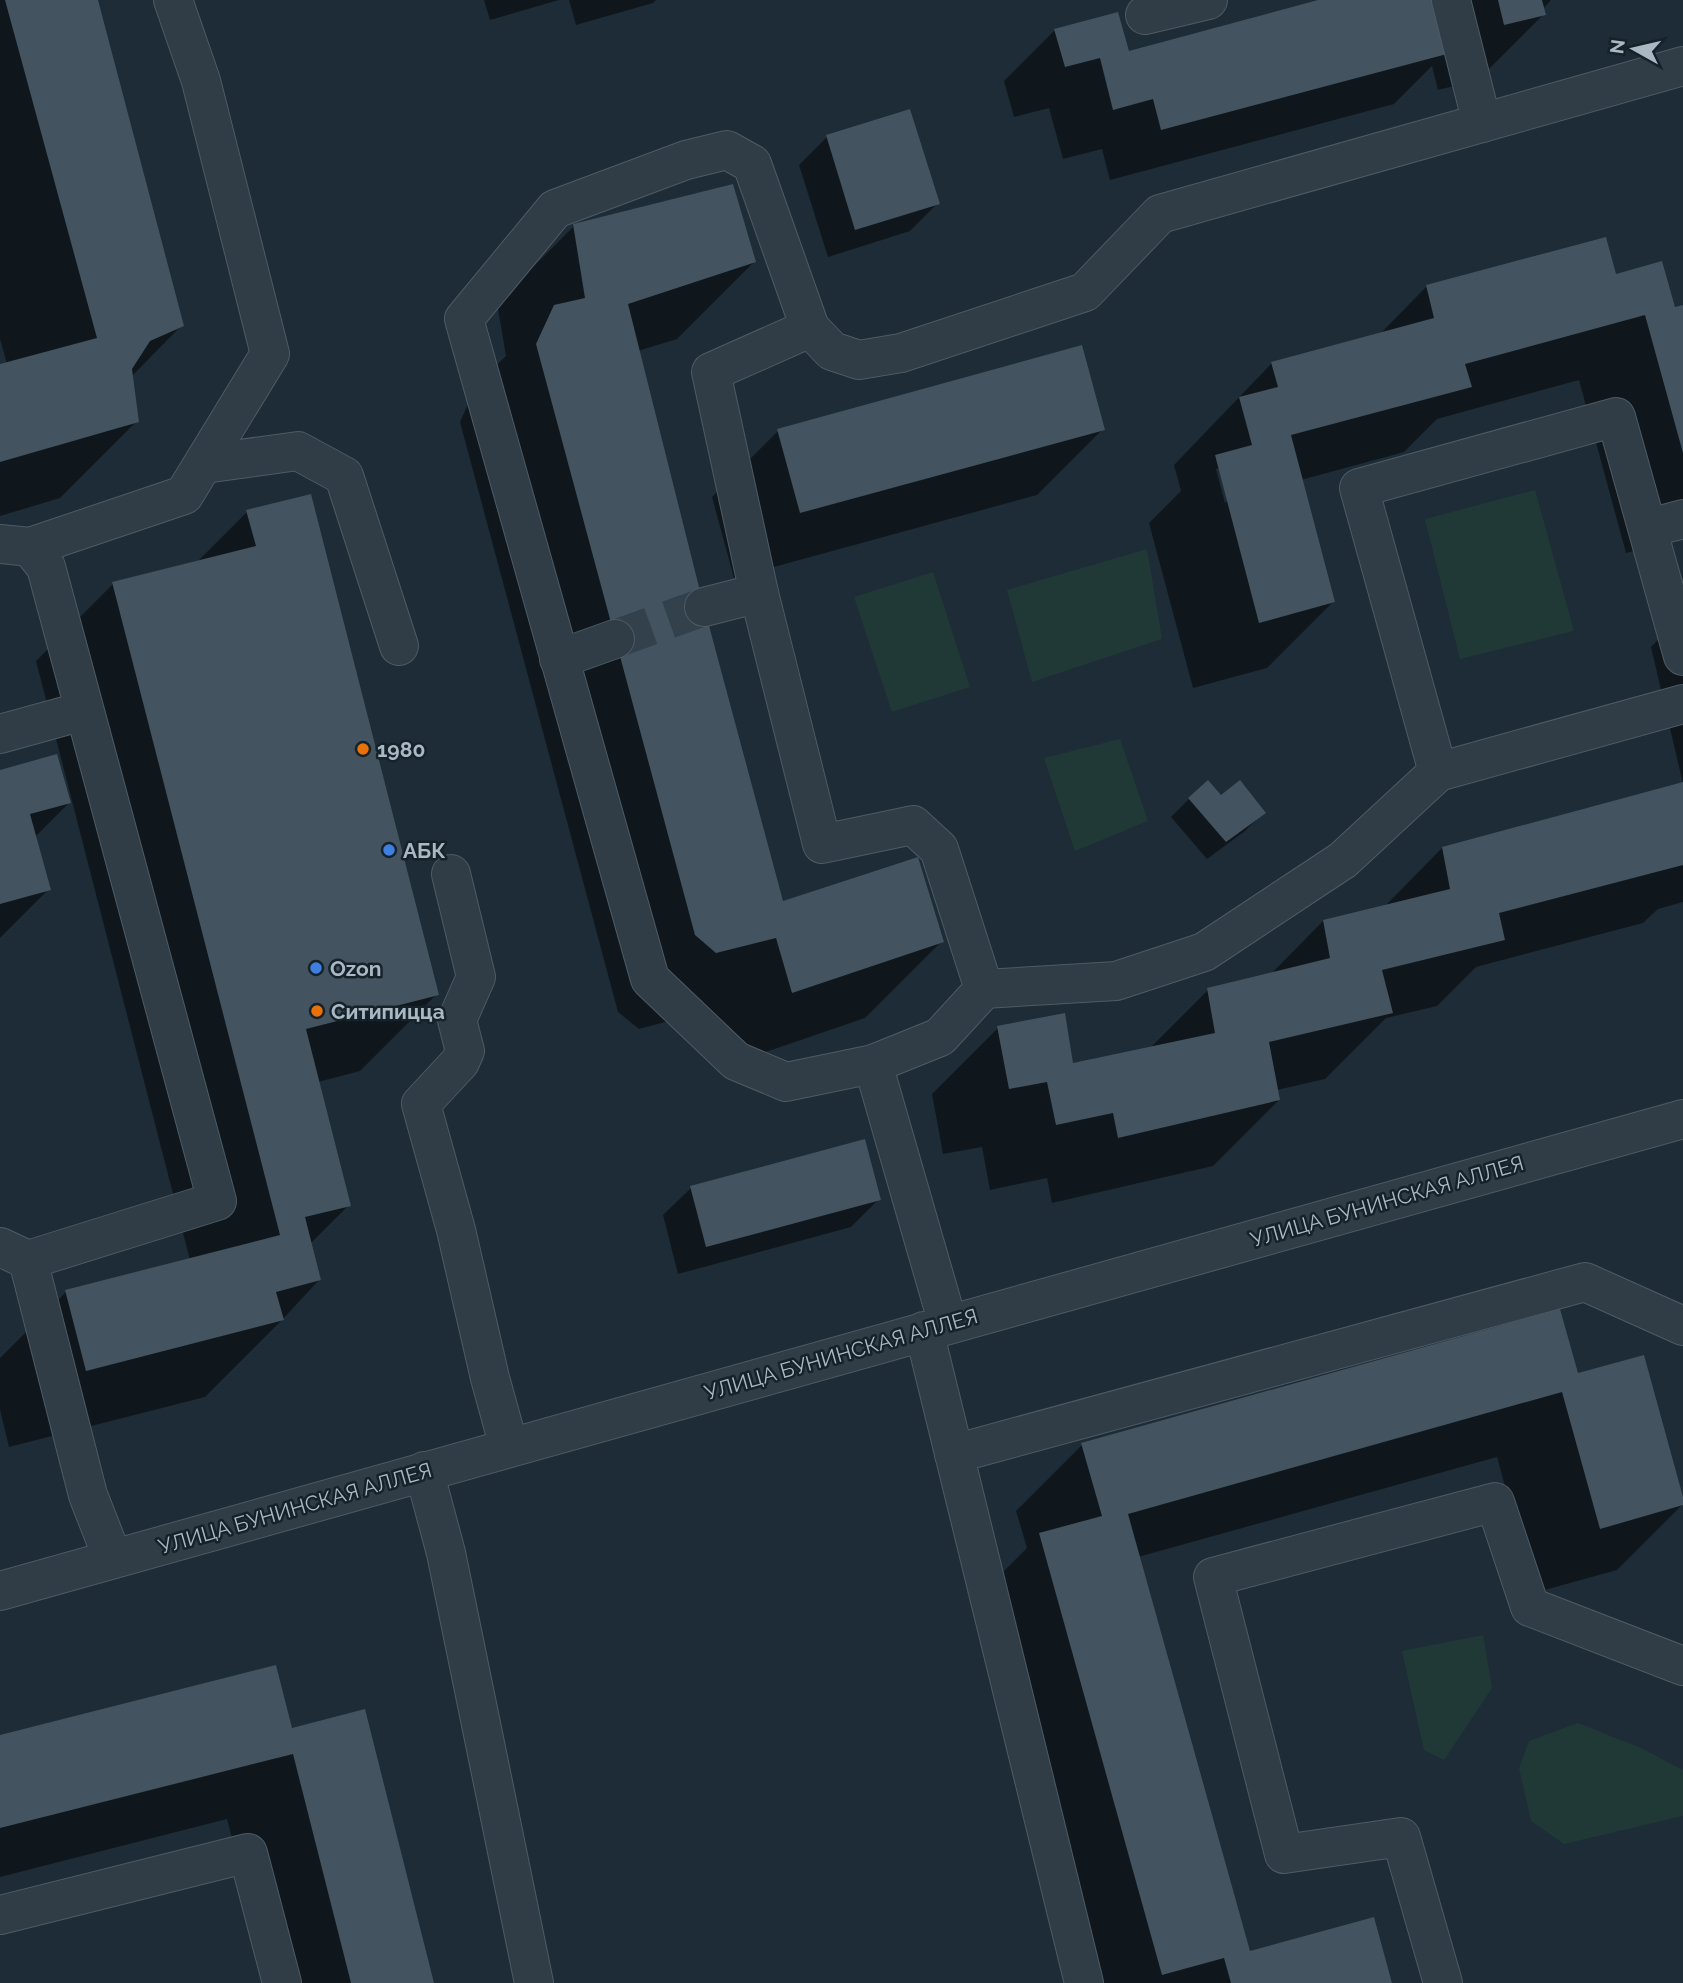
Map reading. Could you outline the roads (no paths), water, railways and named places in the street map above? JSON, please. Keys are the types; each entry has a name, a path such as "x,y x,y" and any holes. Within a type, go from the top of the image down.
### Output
{"street":[{"path":"15,546 184,495 270,354 201,81 173,0"},
{"path":"1145,15 1208,0"},
{"path":"1451,0 1482,123"},
{"path":"1683,66 1160,214 1085,292 901,353 859,360 832,351 810,328 752,164 727,150 686,160 555,209 464,319 650,979 736,1061 786,1082 873,1064 940,1037 984,989 1116,981 1204,952 1343,860 1438,772 1683,704"},
{"path":"810,328 711,372 759,593 822,844 913,825 939,849 984,989"},
{"path":"1438,772 1359,488 1616,416 1666,523 1683,656"},
{"path":"204,464 298,451 344,476 399,646"},
{"path":"15,546 46,567 217,1201 14,1253 88,1495 113,1559"},
{"path":"704,607 759,593"},
{"path":"559,659 615,639"},
{"path":"0,734 83,711"},
{"path":"451,874 476,978 457,1020 465,1051 460,1062 421,1104 456,1230 509,1447"},
{"path":"873,1064 936,1327 954,1454 1084,1983"},
{"name":"УЛИЦА БУНИНСКАЯ АЛЛЕЯ","path":"0,1591 1683,1119"},
{"path":"954,1454 1585,1282 1683,1326"},
{"path":"425,1471 446,1553 534,1983"},
{"path":"1443,1983 1401,1837 1284,1854 1213,1577 1495,1502 1530,1607 1683,1666"},
{"path":"0,1915 248,1853 282,1983"}],"tunnel":[{"path":"615,639 704,607"}],"place":[{"name":"1980","path":"363,749"},
{"name":"АБК","path":"389,850"},
{"name":"Ozon","path":"316,968"},
{"name":"Ситипицца","path":"317,1011"}]}
